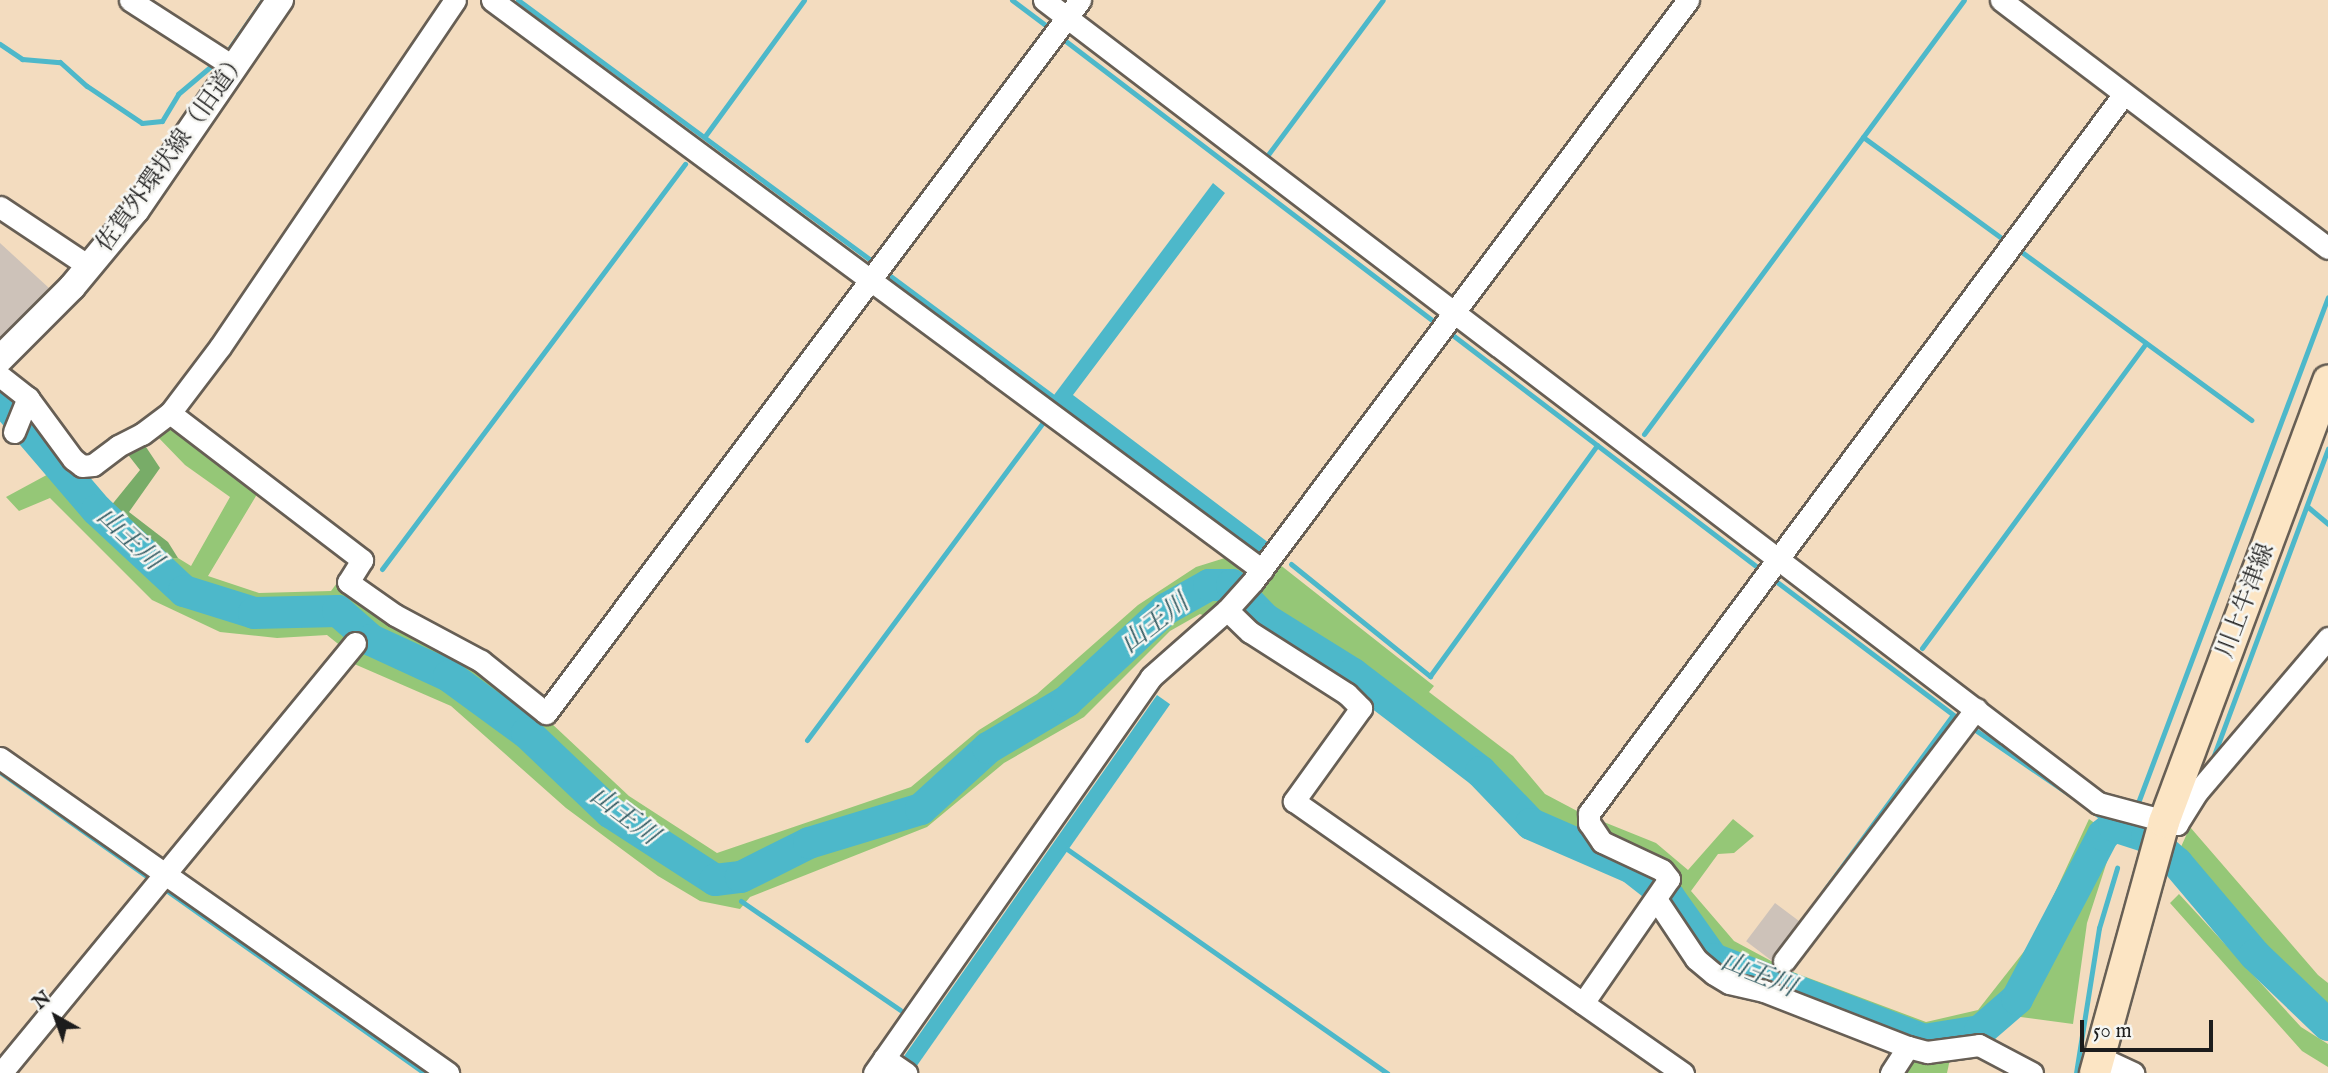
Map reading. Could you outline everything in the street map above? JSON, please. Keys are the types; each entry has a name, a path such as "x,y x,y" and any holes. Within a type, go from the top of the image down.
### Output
{"main road":[{"name":"川上牛津線","path":"2097,1065 2164,822 2328,380"}],"street":[{"path":"131,0 234,67"},
{"name":"佐賀外環状線（旧道）","path":"0,359 90,267 136,210 280,0"},
{"path":"0,376 28,398 73,459 82,466 93,465 118,446 142,435 170,413 220,347 455,0"},
{"path":"492,0 1258,576"},
{"path":"1044,0 2098,803 2177,824 2198,792 2328,638"},
{"path":"170,413 362,560 348,582 395,615 481,661 546,713 1080,0"},
{"path":"906,1073 879,1066 1151,677 1227,610 1258,576 1688,0"},
{"path":"2001,0 2326,247"},
{"path":"1583,1003 1669,880 1662,870 1602,842 1589,823 1589,813 2124,94"},
{"path":"0,207 90,267"},
{"path":"15,432 28,398"},
{"path":"1227,610 1250,632 1347,694 1361,708 1294,801 1683,1073"},
{"path":"1,1073 355,643"},
{"path":"1784,961 1976,709"},
{"path":"0,758 448,1073"},
{"path":"1656,899 1696,959 1729,982 1764,991 1927,1052 1979,1045 2032,1073"},
{"path":"1891,1073 1908,1047"},
{"path":"2097,1065 2133,1073"}],"shaded area":[{"path":"0,243 49,288 0,340"},
{"path":"1775,903 1805,926 1776,964 1746,941"}],"green space":[{"path":"170,421 259,491 208,576 259,593 331,591 337,583 394,627 474,662 550,722 629,796 717,853 911,787 979,730 1037,694 1138,605 1196,567 1228,557 1246,569 1239,577 1205,577 1150,609 1064,693 989,738 921,800 809,836 735,869 711,869 618,807 529,723 465,674 380,636 344,607 259,608 187,584 160,560 178,558 191,566 230,497 185,465 155,434"},
{"path":"122,447 146,447 160,468 129,512 168,542 178,558 160,560 110,507 140,470"},
{"path":"54,471 139,568 175,592 240,618 332,616 383,655 446,683 514,731 599,813 709,884 732,886 808,850 922,812 988,758 1071,707 1170,612 1208,594 1229,595 1208,617 1200,614 1170,631 1084,717 1004,763 927,827 750,897 740,909 700,901 658,876 566,808 451,706 352,663 342,647 327,635 277,638 220,632 152,600 50,498 19,511 6,497"},
{"path":"1279,564 1434,686 1429,692 1513,756 1545,794 1579,812 1656,843 1688,870 1733,819 1754,836 1734,853 1718,854 1691,891 1734,941 1790,971 1926,1022 1978,1010 2033,940 2089,819 2100,827 2022,975 1982,1021 1925,1033 1717,956 1679,899 1657,874 1533,816 1486,768 1354,664 1271,613 1253,592"},
{"path":"2190,827 2318,975 2328,983 2328,1010 2309,994 2180,849"},
{"path":"2114,840 2087,923 2073,1024 2013,1016 2055,954 2104,843"},
{"path":"2179,894 2301,1027 2328,1044 2328,1067 2302,1051 2170,903"},
{"path":"1950,1059 1947,1073 1902,1073 1911,1060"}],"water":[{"path":"1213,183 1225,193 1073,395 1269,543 1260,554 1051,399"},
{"path":"1157,695 1170,704 912,1073 892,1073"}],"waterway":[{"path":"225,55 263,0"},
{"path":"518,0 871,260"},
{"path":"705,136 804,0"},
{"path":"1012,0 1052,30"},
{"path":"1264,160 1383,0"},
{"path":"1644,434 1964,0"},
{"path":"1059,36 1439,325"},
{"path":"0,44 22,59 60,62 87,86 142,123 162,121 178,94 217,61"},
{"path":"1863,137 2003,239"},
{"path":"382,569 685,164"},
{"path":"2019,250 2251,420"},
{"path":"889,275 1053,397"},
{"path":"2139,800 2328,297"},
{"path":"1446,330 1762,571"},
{"path":"1922,648 2146,343"},
{"name":"山王川","path":"0,397 97,510 184,591 254,613 338,611 371,640 449,676 527,733 610,812 715,880 741,877 809,843 921,809 988,748 1067,701 1166,609 1209,585 1232,585 1265,619 1353,674 1481,772 1531,824 1632,868 1669,897 1713,959 1924,1040 1980,1031 2017,999 2103,835 2114,826 2147,837 2177,863 2255,955 2328,1025"},
{"path":"807,740 1042,423"},
{"path":"1291,564 1430,676 1597,445"},
{"path":"2214,755 2328,449"},
{"path":"2308,507 2328,524"},
{"path":"1769,576 1960,720"},
{"path":"1824,891 1953,715"},
{"path":"1968,725 2079,801"},
{"path":"0,772 149,878"},
{"path":"2092,811 2114,826"},
{"path":"1067,849 1387,1073"},
{"path":"2076,1073 2099,928 2117,868"},
{"path":"166,890 424,1073"},
{"path":"741,901 900,1010"}]}
